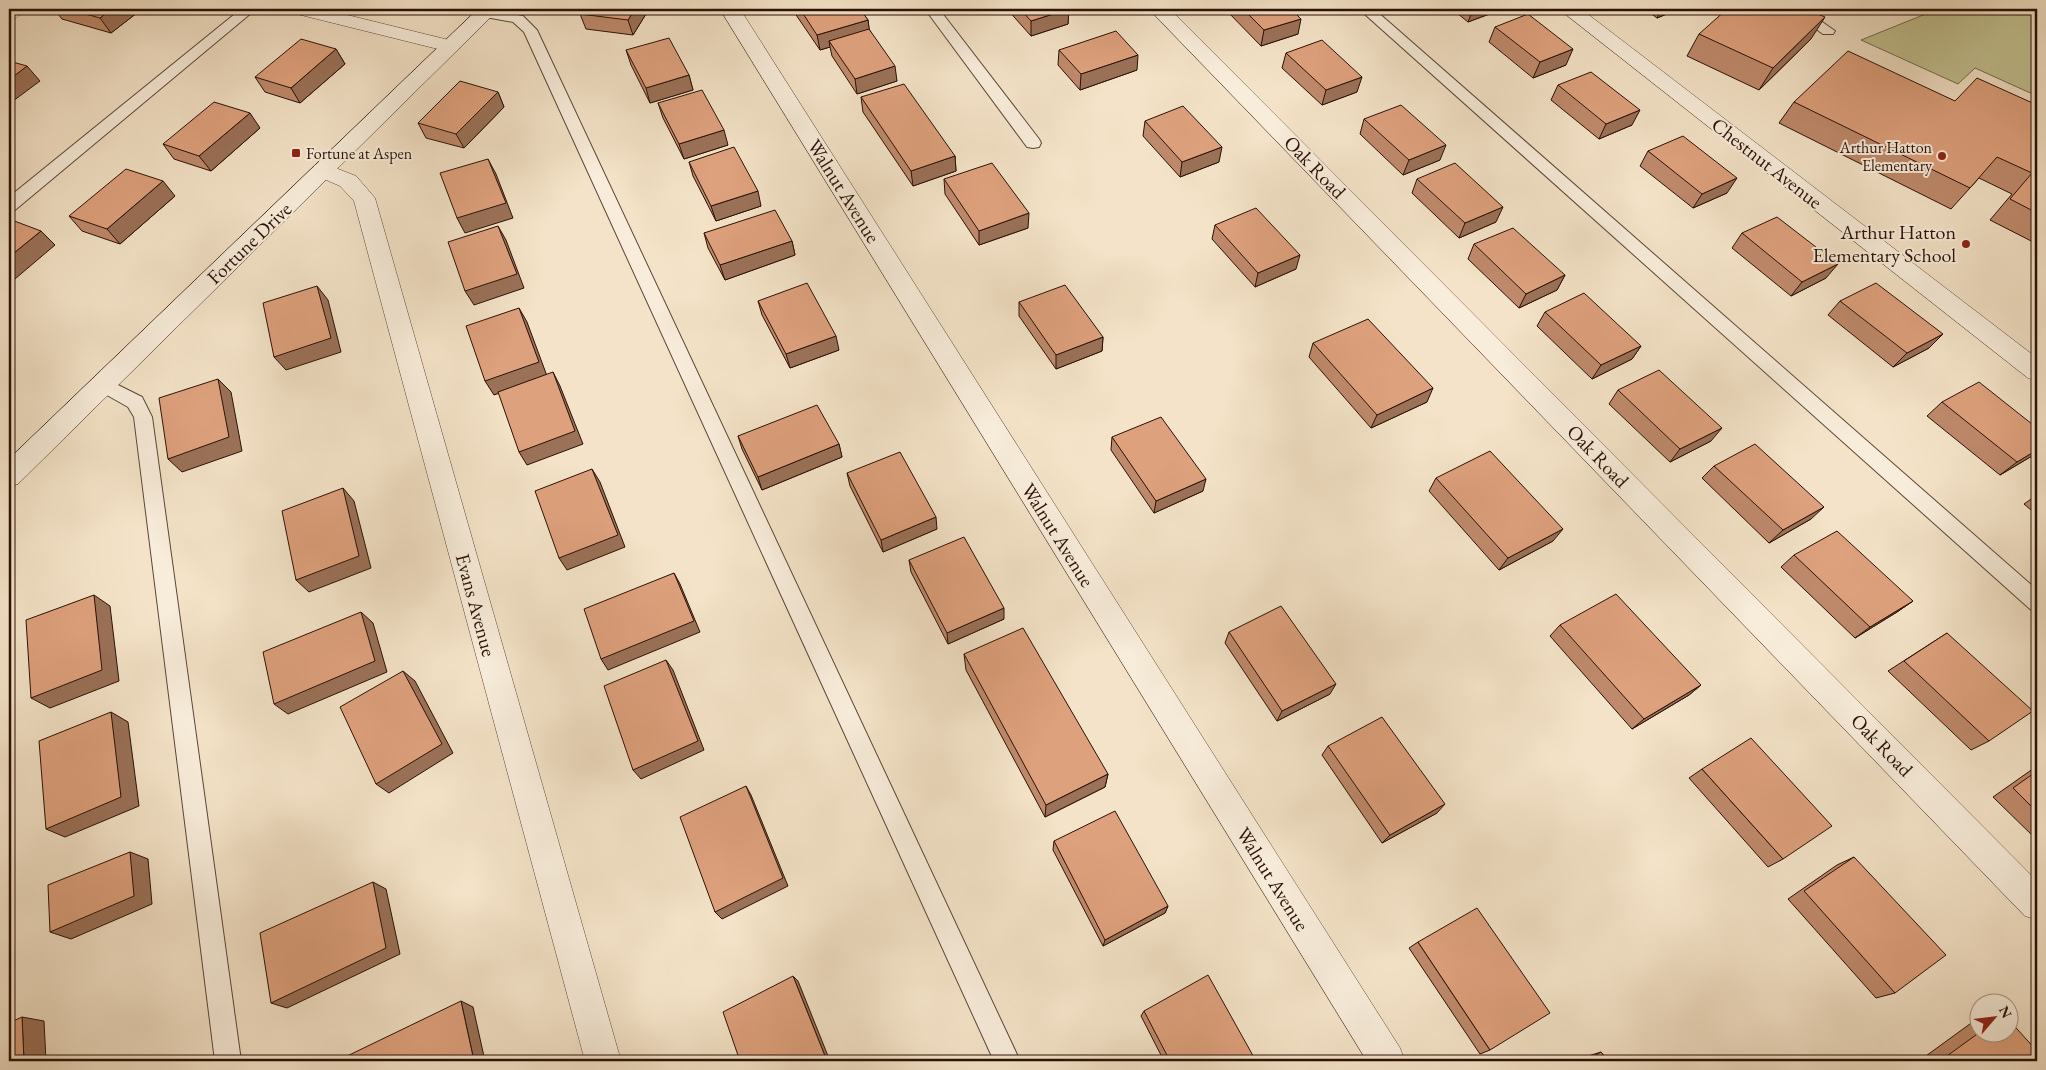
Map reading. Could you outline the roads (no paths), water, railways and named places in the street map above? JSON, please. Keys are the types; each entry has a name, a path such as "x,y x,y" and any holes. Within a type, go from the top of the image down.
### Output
{"street":[{"path":"9,14 16,9"},
{"path":"300,9 450,46"},
{"name":"Walnut Avenue","path":"730,9 1387,1061"},
{"name":"Oak Road","path":"1159,9 2037,904"},
{"name":"Chestnut Avenue","path":"1569,9 2037,371"},
{"name":"Fortune Drive","path":"9,476 487,11"},
{"name":"Evans Avenue","path":"323,170 348,181 364,198 603,1061"}],"lane":[{"path":"9,206 249,9"},
{"path":"932,9 1034,143"},
{"path":"1366,9 2037,603"},
{"path":"1795,9 1828,32"},
{"path":"487,11 518,19 530,30 1006,1061"},
{"path":"104,385 135,402 143,417 228,1061"}],"place":[{"name":"Fortune at Aspen","path":"296,153"},
{"name":"Arthur Hatton Elementary","path":"1942,156"},
{"name":"Arthur Hatton Elementary School","path":"1966,244"}]}
